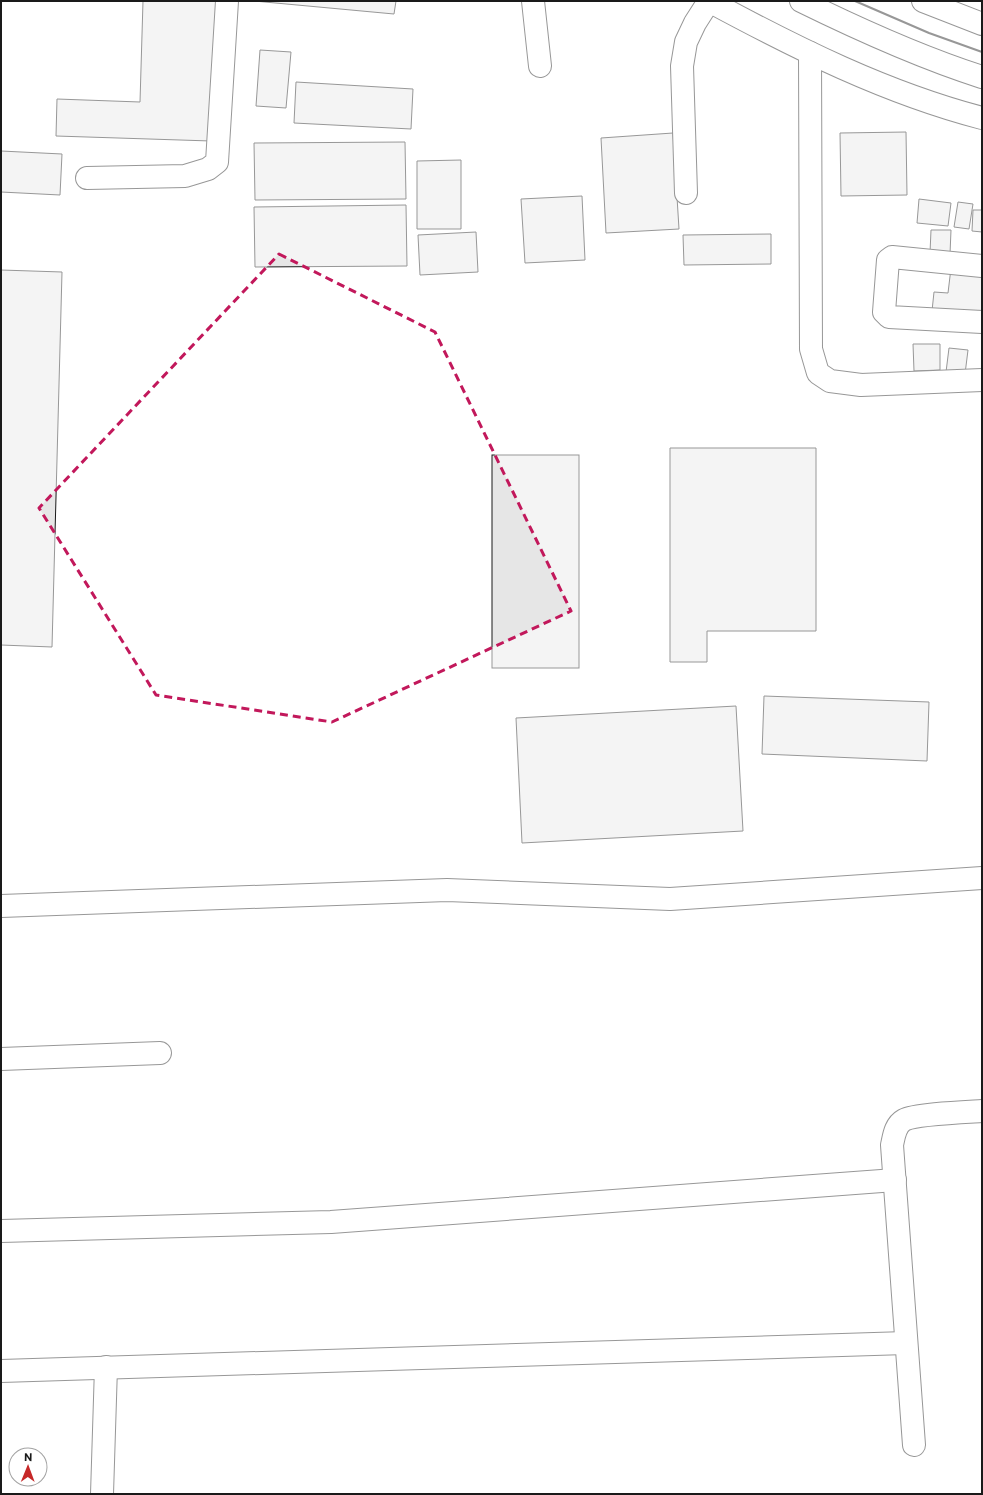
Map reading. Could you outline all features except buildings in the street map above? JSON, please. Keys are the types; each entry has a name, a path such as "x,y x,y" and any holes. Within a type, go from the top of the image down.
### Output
{"main road":[{"path":"87,178 185,176 208,169 217,162 227,1"},
{"path":"533,1 540,66"},
{"path":"686,193 682,66 686,42 695,23 709,1 810,53 857,74 954,111 982,118"},
{"path":"801,1 879,38 947,66 982,77"},
{"path":"923,1 982,24"},
{"path":"810,53 811,349 818,373 830,381 861,385 982,380"},
{"path":"982,266 892,257 888,260 884,312 889,317 982,322"},
{"path":"1,906 447,890 670,899 982,878"},
{"path":"1,1058 160,1053"},
{"path":"914,1445 892,1145 896,1128 904,1120 915,1117 982,1111"},
{"path":"1,1232 331,1222 895,1180"},
{"path":"1,1371 906,1343"},
{"path":"102,1494 106,1368"}],"highlighted area":[{"path":"279,254 435,332 571,611 332,722 156,695 39,508"}],"wall":[{"path":"855,1 929,33 982,52"}]}
